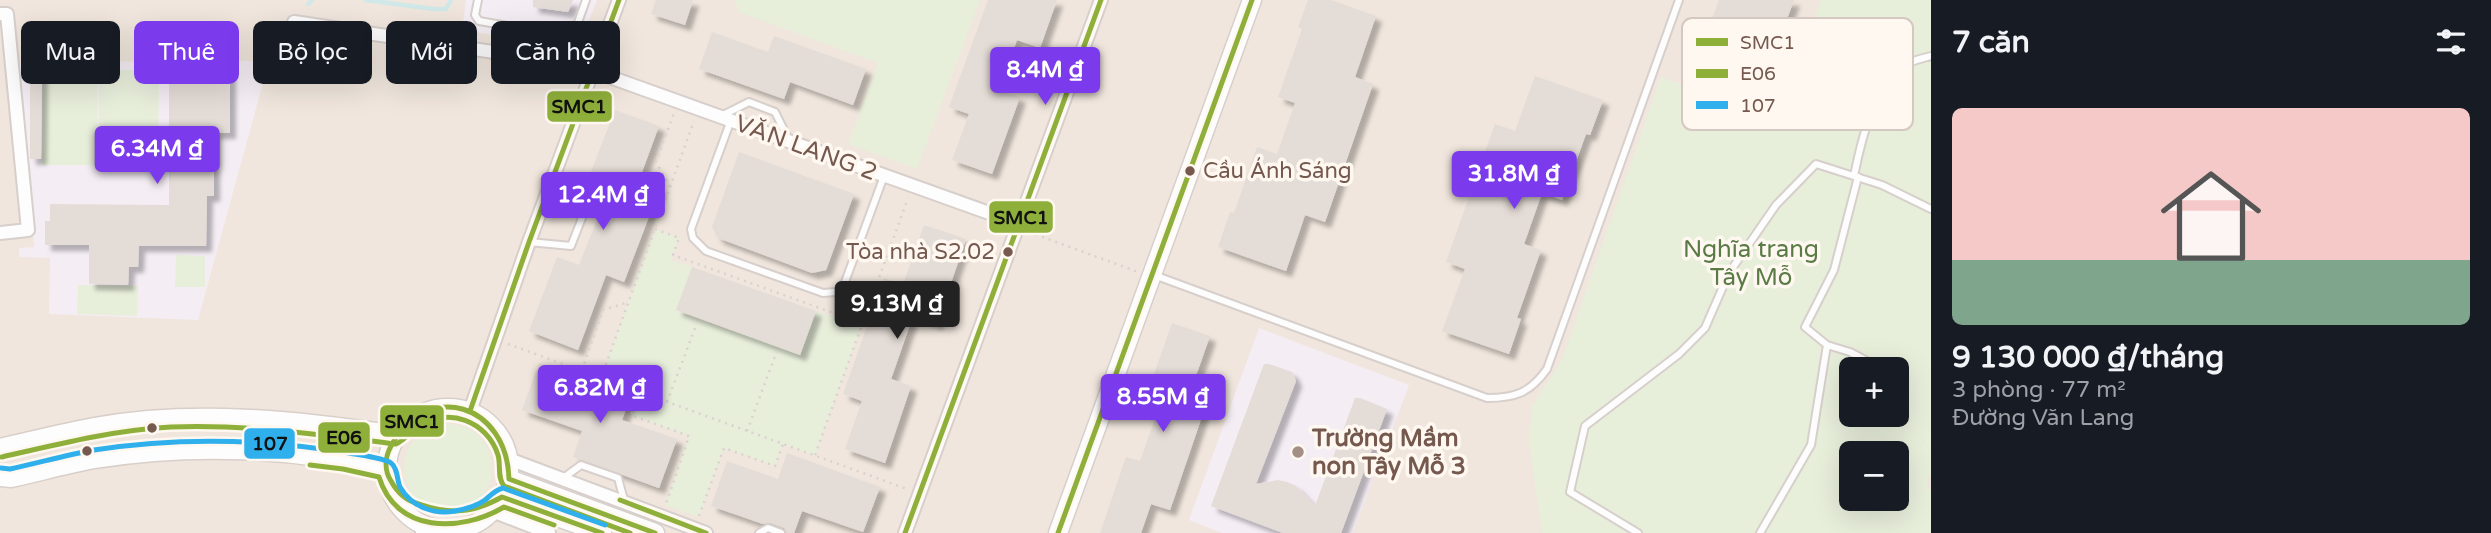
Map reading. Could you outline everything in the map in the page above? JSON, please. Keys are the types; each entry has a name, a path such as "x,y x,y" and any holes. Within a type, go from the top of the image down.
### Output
{"street":[{"path":"611,21 619,0"},
{"path":"905,533 1023,228 1101,0"},
{"path":"1058,533 1147,274 1252,0"},
{"path":"0,14 8,14 28,230 0,233"},
{"name":"VĂN LANG 2","path":"372,34 491,52"},
{"name":"VĂN LANG 2","path":"620,81 1023,228"},
{"path":"470,411 588,84"},
{"path":"447,407 470,411 491,424 499,433 509,459 509,479 497,504 483,519 461,528 424,529 397,503 388,482 387,457 396,435 423,412 447,407"},
{"path":"0,448 96,427 225,417 296,422 396,435"},
{"path":"0,477 11,478 95,459 183,450 299,454 345,460 386,470"},
{"path":"509,459 706,533"},
{"path":"509,479 655,533"},
{"path":"497,504 551,515 602,533"},
{"path":"497,504 549,533"}],"lane":[{"path":"478,0 475,15 479,21 562,35 571,33 576,28 586,0"},
{"path":"1147,274 1487,398 1510,398 1527,390 1539,381 1547,369 1679,0"},
{"path":"1913,62 1931,56"},
{"path":"790,142 775,112 749,102 725,118 691,229 693,238 706,251 823,293 836,292 845,282 884,176"},
{"path":"1859,357 1826,345 1805,327 1834,270 1865,130"},
{"path":"1637,533 1570,492 1585,426 1679,354 1705,328 1729,273 1776,205 1816,164 1882,185 1931,209"},
{"path":"529,242 571,246 587,205 553,176"},
{"path":"1760,533 1811,445 1826,345"},
{"path":"562,478 582,465 618,478 625,502"},
{"path":"760,533 768,528 781,533"}],"path":[{"path":"670,187 656,162 674,113"},
{"path":"601,378 694,121"},
{"path":"815,456 908,198"},
{"path":"1023,228 1147,274"},
{"path":"581,371 603,310 629,302"},
{"path":"667,402 697,323"},
{"path":"508,344 907,489"},
{"path":"747,431 777,351"},
{"path":"639,392 631,415 689,436 665,505"},
{"path":"699,517 724,448 775,467 783,444"}],"shaded area":[{"path":"0,0 1931,0 1931,533 0,533"},
{"path":"466,0 597,0 589,21 491,21 491,35 477,32 477,21 463,21"},
{"path":"239,61 253,61 253,84 263,84 198,320 49,314 50,258 19,257 19,248 34,247 19,62 21,84 120,84 120,62 134,62 134,84 239,84"},
{"name":"Trường Mầm non Tây Mỗ 3","path":"1259,328 1409,385 1353,533 1222,533 1189,520"}],"green space":[{"path":"735,0 980,0 917,169 848,144 878,63 739,12"},
{"name":"Nghĩa trang Tây Mỗ","path":"1821,0 1931,0 1931,473 1927,482 1931,494 1931,533 1542,533 1529,442 1532,406 1562,360 1661,77 1682,85 1682,130 1913,130 1913,18 1814,18"},
{"path":"120,70 134,70 134,84 159,84 158,166 98,165 99,84 120,84"},
{"path":"43,84 98,84 97,165 42,165"},
{"path":"655,229 679,238 671,260 692,267 677,311 800,354 816,311 838,319 845,300 868,308 815,456 783,444 775,466 724,448 699,517 665,505 689,436 631,415 639,392 601,378"},
{"path":"176,255 205,256 205,287 175,287"},
{"path":"78,285 138,286 137,316 77,314"},
{"path":"448,424 465,428 479,437 488,451 492,468 488,485 479,499 465,508 448,512 431,508 417,499 408,485 404,468 408,451 417,437 431,428"}],"building":[{"path":"533,0 573,0 568,12 533,7"},
{"path":"656,0 693,0 685,25 651,14"},
{"path":"988,0 1057,0 1040,48 1017,40 999,90 1020,97 992,174 952,160 969,114 949,107"},
{"path":"1308,0 1331,0 1376,16 1355,77 1373,84 1325,222 1305,215 1286,271 1218,247 1230,212 1234,213 1257,147 1277,154 1295,103 1278,97 1302,29 1298,27"},
{"path":"1719,0 1794,0 1787,18 1712,18"},
{"path":"712,32 768,52 774,36 866,69 853,105 790,82 784,99 699,69"},
{"path":"1535,76 1603,100 1590,135 1586,134 1562,200 1542,193 1524,244 1541,250 1517,318 1521,319 1509,354 1442,331 1465,269 1446,262 1495,124 1515,131"},
{"path":"30,84 42,84 41,159 30,159"},
{"path":"169,84 230,84 230,133 214,133 214,196 207,196 206,246 139,246 138,267 129,267 128,285 89,284 89,245 45,245 45,221 50,221 50,204 169,205"},
{"path":"615,110 659,126 639,180 660,188 624,282 606,275 578,350 529,331 557,257 579,265 607,195 585,187"},
{"path":"739,152 854,194 826,270 812,273 718,238 712,227"},
{"path":"924,225 966,239 937,324 913,316 891,379 911,386 885,463 845,449 862,401 843,394 884,278 903,285"},
{"path":"692,267 816,311 800,355 676,310"},
{"path":"1172,323 1210,336 1192,387 1210,393 1170,510 1151,504 1141,533 1100,533 1126,457 1140,461 1157,413 1142,408"},
{"path":"539,363 631,395 622,420 677,439 659,488 573,457 582,431 522,410"},
{"path":"1264,364 1292,372 1296,381 1256,484 1278,480 1287,482 1296,486 1315,506 1355,398 1387,409 1341,533 1283,533 1211,506"},
{"path":"787,453 880,487 863,532 802,511 794,533 787,533 784,528 770,523 763,524 711,506 727,461 778,479"}],"waterway":[{"path":"308,4 312,0"},
{"path":"366,0 433,9 446,9 451,0"}],"transit line":[{"name":"SMC1","path":"470,411 529,242 619,0"},
{"name":"SMC1","path":"905,533 1101,0"},
{"name":"SMC1","path":"1058,533 1252,0"},
{"name":"SMC1","path":"602,533 502,497 462,511 441,510 415,503 399,492 389,477 386,463 389,450 407,425 425,412 444,407 463,409 481,418 495,433 505,453 509,479 655,533"},
{"name":"E06","path":"2,457 107,434 199,426 312,434 396,444 430,421 454,418 476,426 493,443 504,486 630,533"},
{"name":"107","path":"1,468 10,469 94,450 157,443 222,441 286,445 388,461 395,468 405,494 424,508 447,512 471,507 503,488 605,525"},
{"name":"E06","path":"310,465 379,477 387,495 400,509 414,518 431,523 468,521 504,507 554,525"},
{"name":"SMC1","path":"620,500 706,533"}],"place":[{"name":"Cầu Ánh Sáng","path":"1190,171"},
{"name":"Tòa nhà S2.02","path":"1008,252"},
{"name":"Trường Mầm non Tây Mỗ 3","path":"1298,452"}]}
